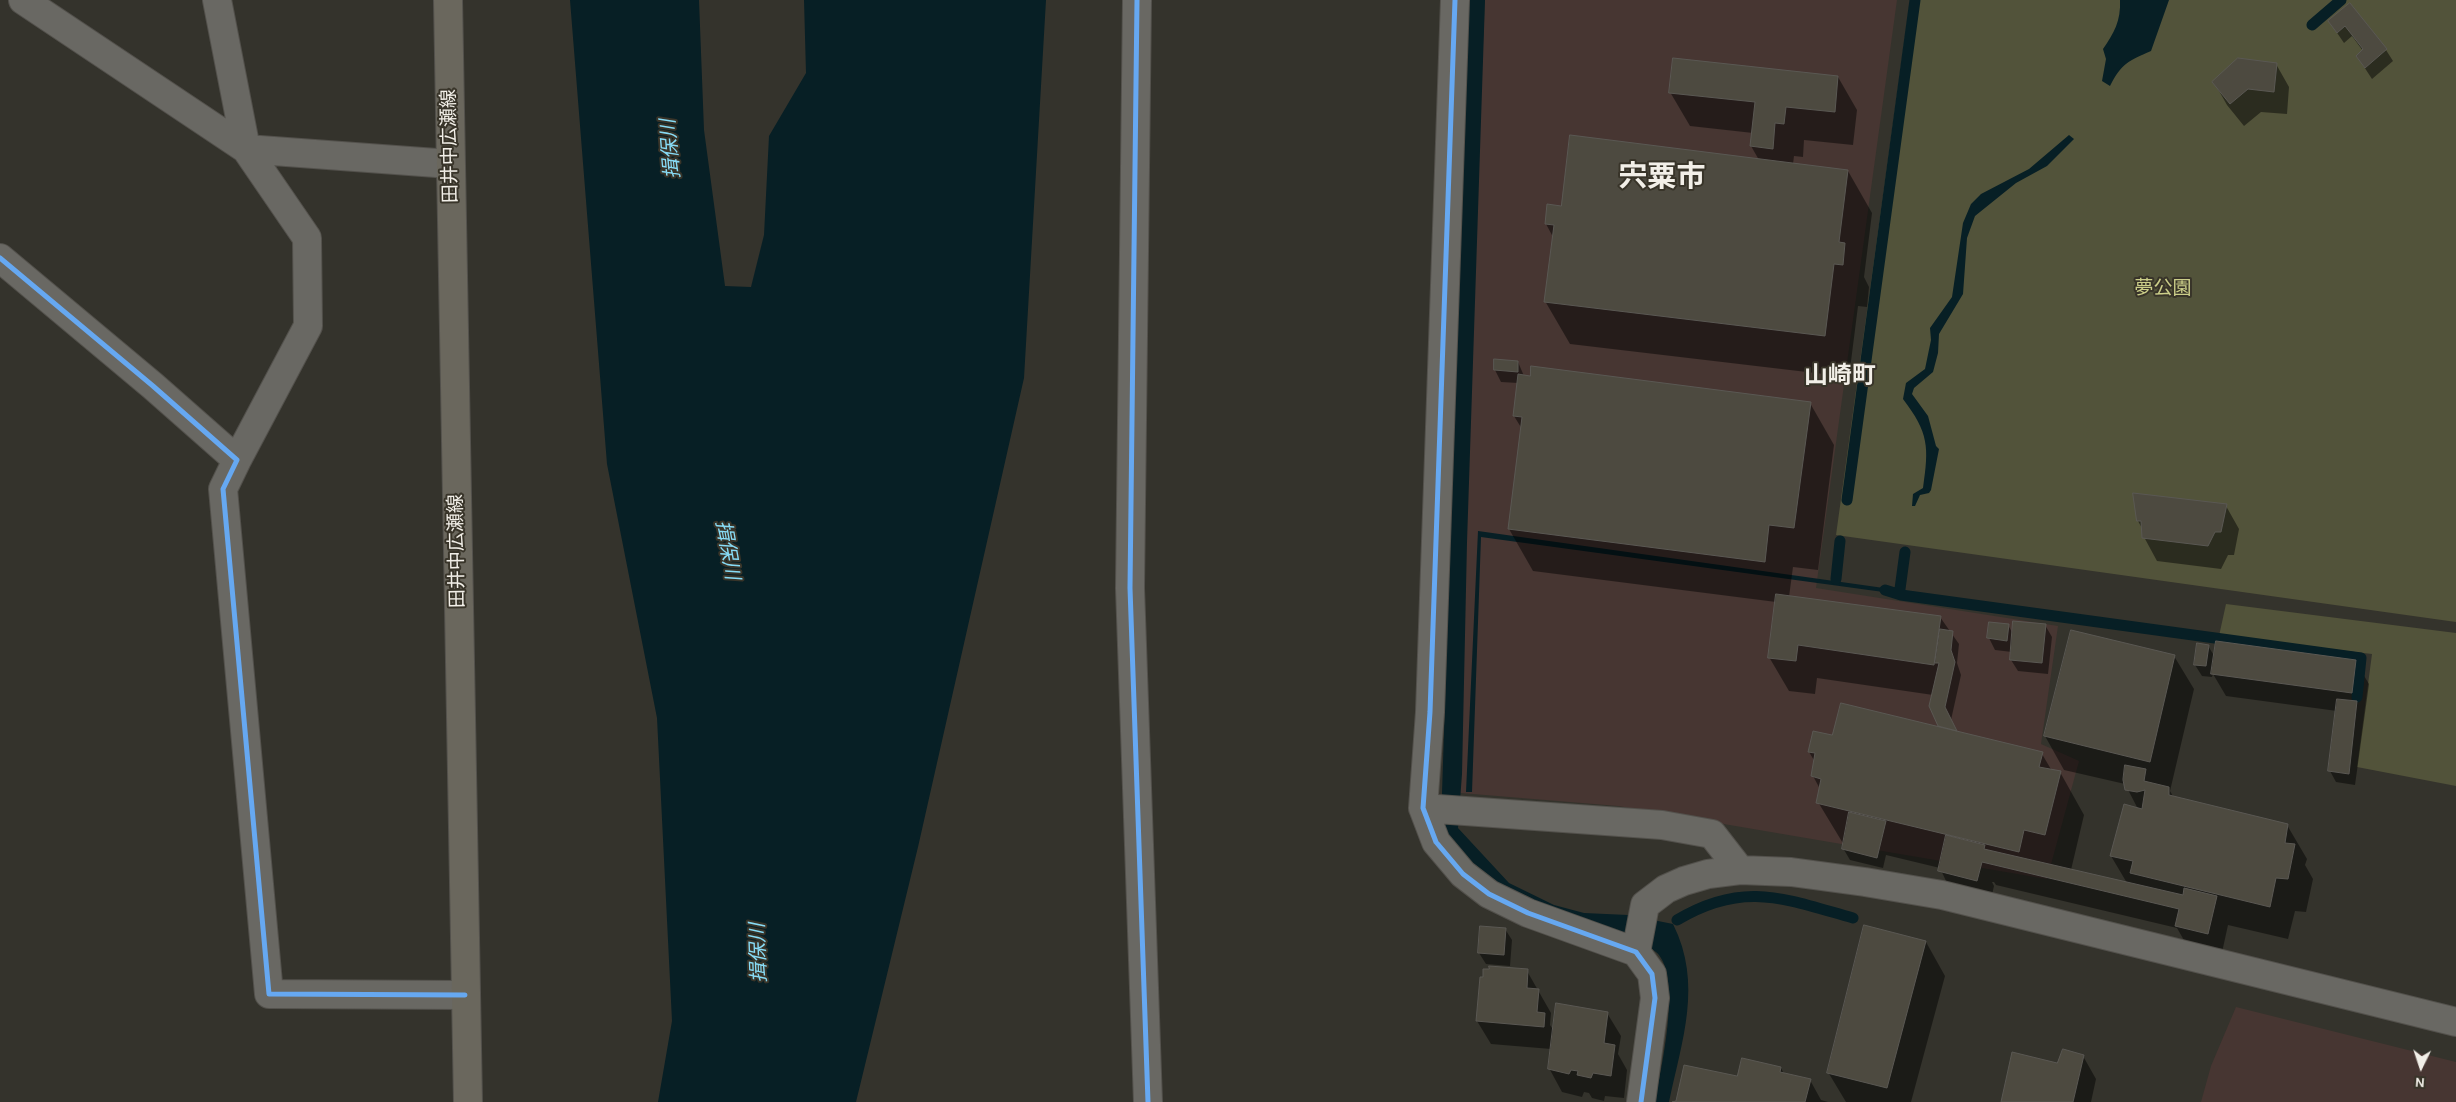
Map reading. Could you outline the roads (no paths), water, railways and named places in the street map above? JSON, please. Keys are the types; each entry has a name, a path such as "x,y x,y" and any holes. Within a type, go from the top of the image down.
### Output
{"main road":[{"name":"田井中広瀬線","path":"448,0 468,1102"}],"street":[{"path":"23,0 246,150 308,238 308,326 223,489 268,994 465,995"},
{"path":"217,0 246,150"},
{"path":"1137,0 1130,588 1148,1102"},
{"path":"1455,0 1430,702 1423,808 1436,842 1463,874 1489,894 1528,913 1636,952 1652,974 1655,998 1640,1102"},
{"path":"246,150 450,164"},
{"path":"0,258 153,386 237,460"},
{"path":"1423,808 1662,825 1712,834 1740,870"},
{"path":"1636,952 1645,905 1666,889 1708,874 1740,870 1800,874 1942,895 2456,1022"}],"water":[{"name":"揖保川","path":"570,0 699,0 704,130 725,286 751,287 764,235 769,136 806,73 804,0 1046,0 1024,378 918,847 856,1102 658,1102 672,1021 657,718 607,464"},
{"path":"1468,0 1485,0 1467,542 1462,774 1458,828 1509,883 1554,905 1584,913 1628,915 1673,924 1682,946 1687,968 1688,990 1684,1034 1669,1102 1655,1102 1665,1048 1669,1005 1665,968 1658,954 1650,948 1577,924 1482,875 1446,835 1442,793"},
{"path":"2120,0 2169,0 2151,51 2137,57 2122,67 2110,86 2102,81 2106,59 2103,49 2116,26"},
{"path":"2069,135 2074,139 2047,166 2016,183 1975,216 1967,238 1963,294 1939,334 1938,353 1933,372 1914,388 1912,394 1928,416 1936,446 1939,449 1931,490 1929,493 1920,495 1915,506 1912,506 1913,494 1923,488 1926,451 1925,441 1918,421 1903,399 1906,383 1925,369 1931,340 1930,328 1952,297 1963,223 1971,204 1981,194 2029,169"},
{"path":"1478,531 1898,590 1898,594 1481,537 1472,792 1466,792"}],"waterway":[{"path":"1847,500 1915,0"},
{"path":"2312,25 2341,0"},
{"path":"1836,579 1840,541"},
{"path":"1900,589 1905,552"},
{"path":"1885,590 1901,595 2361,658 2357,697"},
{"path":"1677,920 1723,900 1744,897 1765,897 1785,900 1853,918"}],"district":[{"name":"宍粟市","path":"1662,178"},
{"name":"山崎町","path":"1840,376"}],"park label":[{"name":"夢公園","path":"2163,289"}]}
